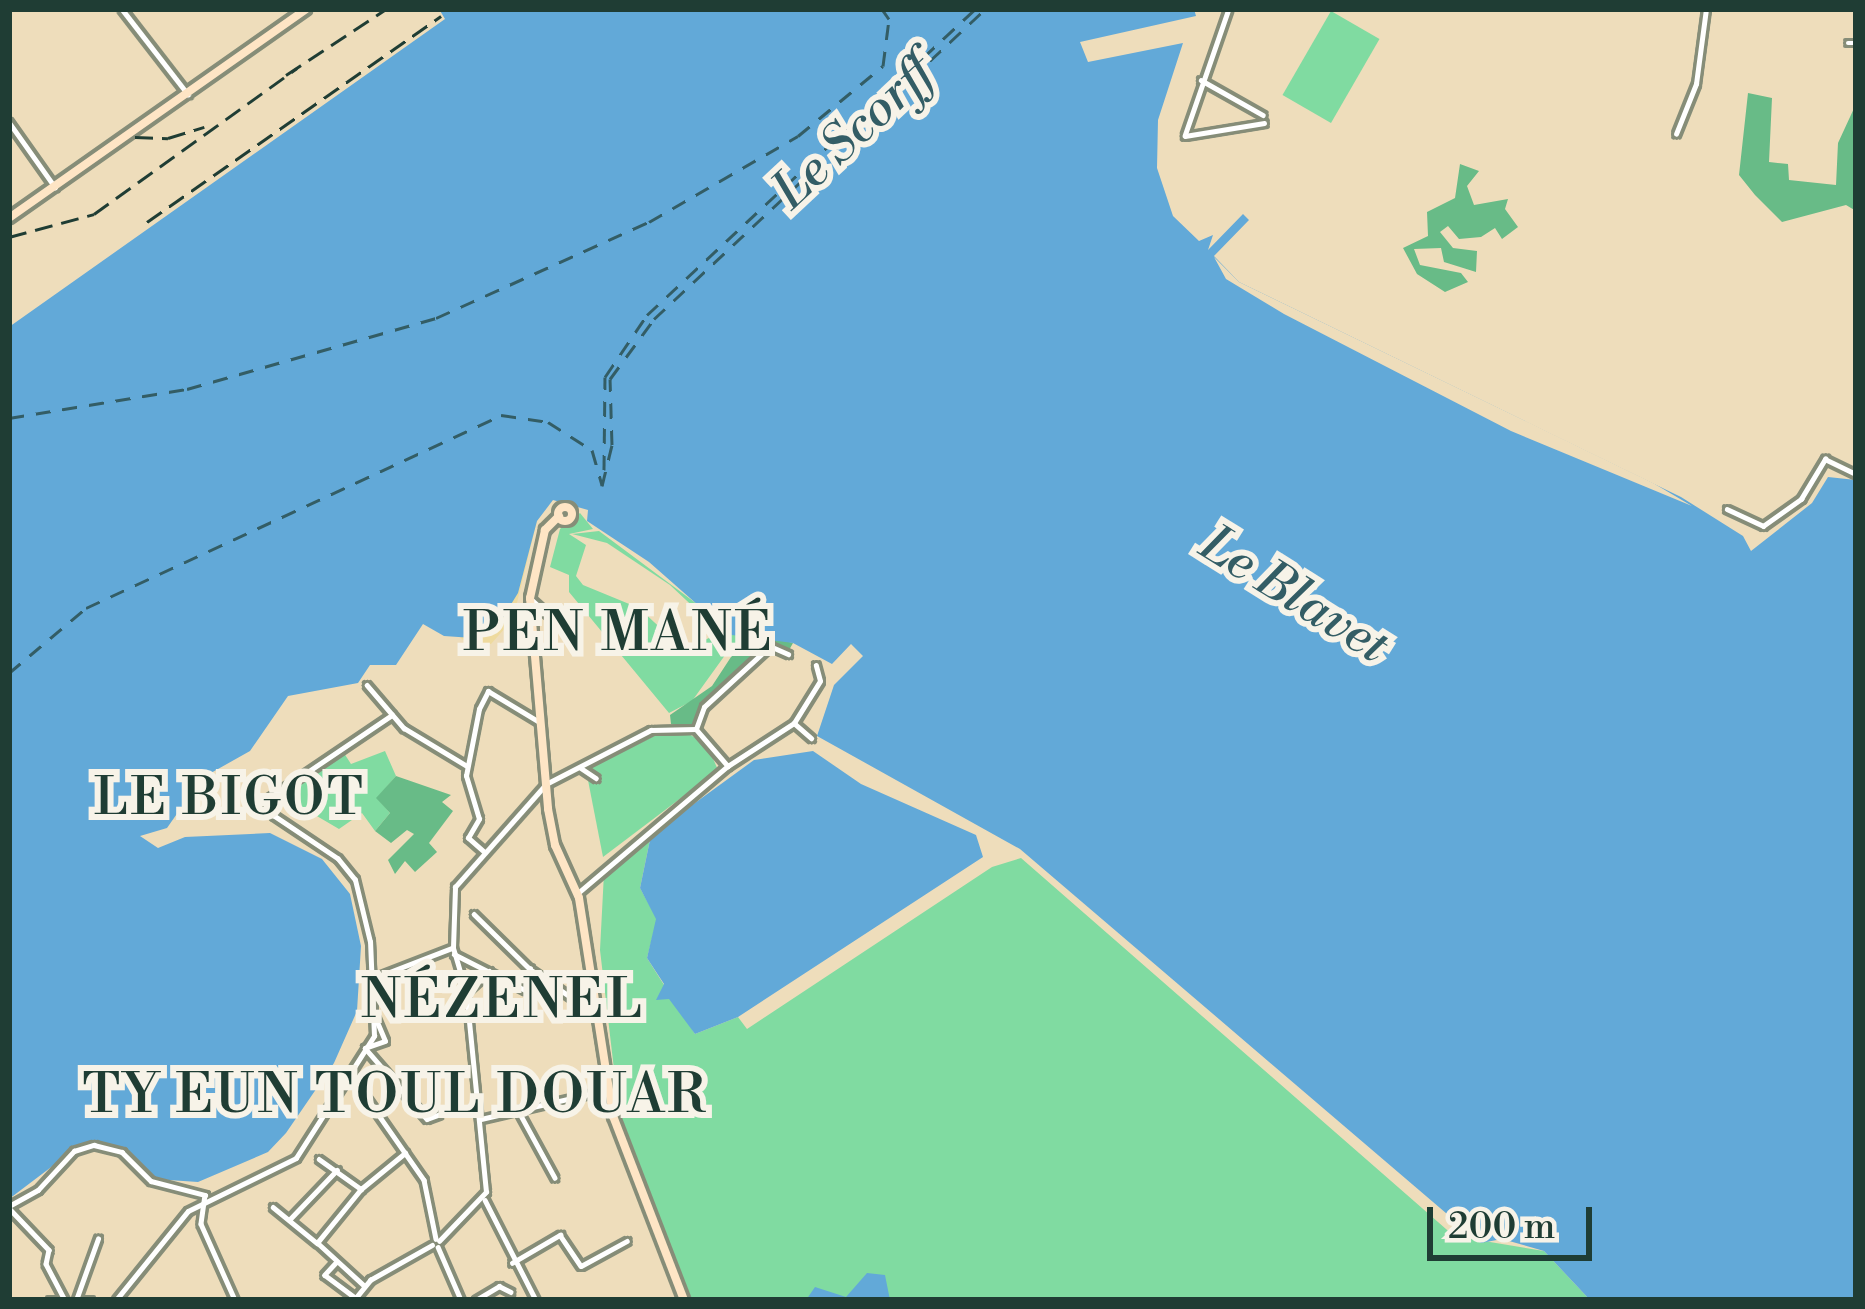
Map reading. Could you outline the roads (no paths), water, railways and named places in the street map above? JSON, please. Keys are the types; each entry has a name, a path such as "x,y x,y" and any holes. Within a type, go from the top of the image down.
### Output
{"street":[{"path":"122,9 188,94"},
{"path":"9,218 306,9"},
{"path":"1201,80 1263,119 1185,136 1201,80 1229,9"},
{"path":"1676,134 1696,85 1706,9"},
{"path":"9,122 55,187"},
{"path":"1727,508 1763,526 1801,499 1825,458 1856,474"},
{"path":"559,516 544,530 530,598 555,845 578,893 607,1090 684,1300"},
{"path":"530,598 550,616"},
{"path":"696,729 704,706 770,646 788,653"},
{"path":"578,893 728,766 794,723 820,681 816,666"},
{"path":"367,685 392,716 466,766"},
{"path":"484,852 468,838 479,819 466,766 488,691 540,721"},
{"path":"365,1048 385,1042 376,1019 374,978 355,880 338,859 274,816 266,800 392,716"},
{"path":"794,723 811,738"},
{"path":"696,729 728,766"},
{"path":"536,1300 512,1263 484,1199 481,1119 466,992 453,950 451,897 484,852 546,784 651,730 696,729"},
{"path":"581,768 596,778"},
{"path":"474,914 530,969 594,1013"},
{"path":"374,978 453,950 525,990 530,969"},
{"path":"466,992 490,971"},
{"path":"116,1300 188,1210 296,1158 365,1048 376,1019"},
{"path":"365,1048 428,1119 438,1115"},
{"path":"348,1071 424,1180 436,1243 461,1300"},
{"path":"481,1119 607,1090"},
{"path":"518,1110 555,1178"},
{"path":"57,1300 46,1264 49,1250 9,1207 38,1190 66,1157 94,1145 122,1152 152,1181 197,1189 208,1199"},
{"path":"317,1243 361,1189 406,1153"},
{"path":"319,1159 361,1189"},
{"path":"289,1220 337,1170"},
{"path":"208,1199 201,1225 235,1300"},
{"path":"337,1262 326,1275 354,1299 364,1286 436,1243 484,1199"},
{"path":"274,1207 364,1286"},
{"path":"551,1229 588,1273"},
{"path":"512,1263 556,1237"},
{"path":"76,1300 98,1239"},
{"path":"580,1266 627,1241"},
{"path":"476,1300 499,1286 511,1292"}],"water":[{"path":"439,9 1194,9 1196,16 1080,42 1088,62 1183,43 1158,120 1157,168 1173,216 1199,241 1213,235 1208,250 1243,214 1249,220 1214,256 1239,282 1681,497 1743,536 1751,551 1812,503 1828,477 1856,480 1856,1300 1590,1300 1544,1251 1502,1239 1481,1243 1020,849 817,736 834,685 863,656 851,644 832,664 793,643 732,635 649,562 587,521 588,510 553,500 537,521 518,593 499,624 473,638 444,636 423,624 396,665 370,665 358,683 288,696 250,751 202,778 167,828 140,836 158,848 185,837 270,833 322,859 350,894 361,946 357,1011 334,1063 286,1133 268,1152 198,1182 154,1179 123,1149 83,1143 9,1199 9,327 445,19"},
{"path":"813,751 861,784 976,835 983,857 738,1017 695,1034 669,999 656,1000 664,984 647,958 656,919 640,888 651,835 754,760"},
{"path":"867,1273 885,1275 890,1300 806,1300 815,1287 846,1297"}],"railway":[{"path":"286,75 386,9"},
{"path":"147,222 441,16"},
{"path":"9,237 94,214 297,68"},
{"path":"135,137 168,138 204,127"}],"district":[{"name":"PEN MANÉ","path":"619,634"},
{"name":"LE BIGOT","path":"230,799"},
{"name":"NÉZENEL","path":"503,1001"},
{"name":"TY EUN TOUL DOUAR","path":"395,1096"}],"water label":[{"name":"Le Scorff","path":"854,133"},
{"name":"Le Blavet","path":"1294,596"}]}
